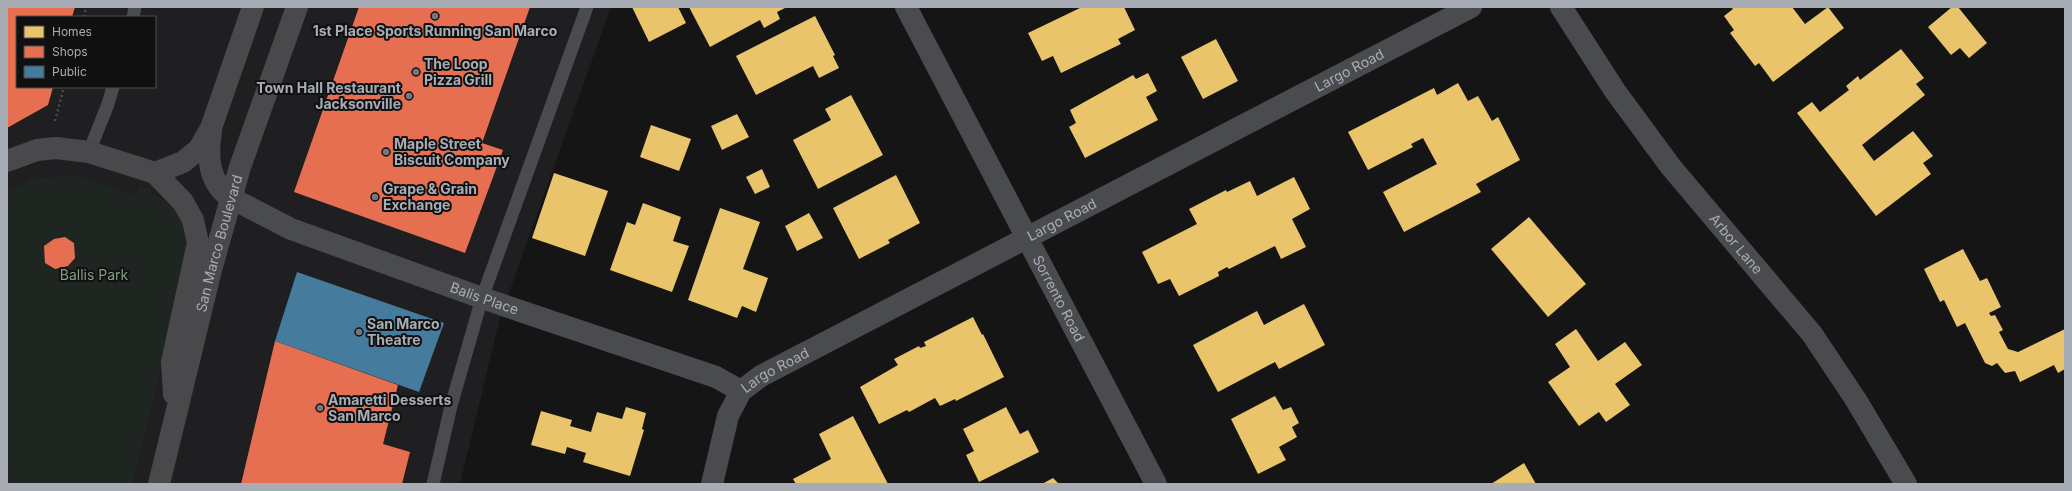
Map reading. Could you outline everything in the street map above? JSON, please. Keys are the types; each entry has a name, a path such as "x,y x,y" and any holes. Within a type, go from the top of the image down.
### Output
{"main road":[{"path":"155,173 175,166 192,156 202,144 211,128 253,7"},
{"name":"San Marco Boulevard","path":"159,484 211,270 231,198 296,7"},
{"path":"211,128 208,153 210,169 221,189 231,198"},
{"path":"7,161 37,150 67,148 89,152 155,173 183,202 193,220 198,243 172,362 176,413"}],"street":[{"name":"Sorrento Road","path":"906,7 1156,484"},
{"name":"Largo Road","path":"712,484 728,416 741,391 761,376 1471,7"},
{"name":"Arbor Lane","path":"1561,7 1615,91 1671,167 1812,334 1856,400 1906,484"},
{"name":"Balis Place","path":"231,198 291,229 482,298 716,377 741,391"}],"lane":[{"path":"433,484 450,406 482,298 587,7"},
{"path":"89,152 113,88"}],"path":[{"path":"55,122 64,88"}],"shaded area":[{"path":"7,7 611,7 500,318 460,484 7,484"}],"green space":[{"name":"Ballis Park","path":"74,175 136,196 140,184 171,205 177,212 186,228 187,246 185,269 132,484 9,484 7,468 7,193 33,179"}],"building: Homes":[{"path":"632,7 678,7 686,23 649,42"},
{"path":"689,7 787,7 777,12 780,19 764,28 760,20 710,47"},
{"path":"1082,7 1124,7 1135,30 1118,39 1121,44 1061,73 1053,56 1042,61 1028,33"},
{"path":"1731,7 1792,7 1805,24 1828,7 1844,28 1773,82 1759,63 1755,66 1730,33 1734,30 1724,16 1733,9"},
{"path":"1952,7 1958,7 1987,43 1969,58 1960,48 1951,55 1928,27"},
{"path":"815,16 835,55 833,56 839,68 819,78 813,66 756,95 736,56"},
{"path":"1216,39 1238,81 1203,99 1181,57"},
{"path":"1901,49 1924,78 1916,84 1925,95 1862,145 1874,161 1913,131 1933,156 1923,163 1931,174 1876,216 1797,113 1812,102 1820,112 1849,90 1846,86 1858,76 1860,80"},
{"path":"1148,73 1157,91 1146,97 1158,120 1085,158 1069,127 1076,123 1070,110 1133,75 1136,79"},
{"path":"1458,83 1468,101 1478,96 1492,121 1498,117 1520,160 1476,184 1481,192 1404,232 1383,192 1437,164 1423,138 1411,144 1413,147 1368,170 1348,132 1434,88 1437,95"},
{"path":"851,95 883,155 818,189 793,140 831,120 825,109"},
{"path":"737,114 749,137 722,150 711,126"},
{"path":"651,125 691,139 679,171 640,157"},
{"path":"762,169 770,187 755,194 746,177"},
{"path":"554,173 608,191 585,256 532,238"},
{"path":"896,175 920,223 888,240 890,243 859,259 833,208"},
{"path":"1294,177 1310,209 1292,219 1306,247 1281,259 1275,246 1229,269 1227,267 1218,272 1219,276 1179,296 1170,279 1158,284 1142,252 1197,224 1189,209 1226,190 1227,192 1250,181 1257,196"},
{"path":"643,203 681,217 673,241 689,246 672,292 610,270 627,222 635,225"},
{"path":"720,208 760,222 743,269 768,278 756,312 742,306 737,318 688,300"},
{"path":"809,213 823,238 797,251 785,226"},
{"path":"1529,217 1586,284 1548,317 1491,249"},
{"path":"1963,249 1980,281 1987,278 2001,307 1989,313 1991,316 1995,315 2003,330 1999,332 2008,349 2018,352 2065,329 2065,369 2058,373 2054,365 2020,382 2015,371 2005,373 1997,363 1992,366 1985,363 1965,323 1957,327 1944,300 1940,302 1924,269"},
{"path":"1304,304 1325,345 1279,369 1275,362 1218,392 1193,345 1257,311 1264,325"},
{"path":"973,317 1004,377 956,401 955,399 940,406 935,398 909,412 907,410 879,424 860,387 898,365 894,359 919,346 920,348 926,346 924,342"},
{"path":"1576,329 1598,361 1625,342 1642,365 1615,384 1630,405 1606,422 1599,412 1579,426 1548,382 1570,367 1555,344"},
{"path":"1275,396 1283,410 1291,407 1299,423 1292,427 1297,437 1279,447 1286,460 1258,474 1231,419"},
{"path":"626,407 646,413 642,429 644,430 630,476 583,462 586,453 567,447 565,454 531,445 541,411 572,420 570,426 591,432 597,412 622,419"},
{"path":"1006,407 1020,434 1028,430 1039,452 979,482 966,455 974,451 963,429"},
{"path":"853,416 888,484 796,484 793,479 831,459 819,434"},
{"path":"1524,463 1536,484 1491,484"},
{"path":"1053,478 1059,484 1042,484"}],"building: Shops":[{"path":"7,7 75,7 72,16 16,16 16,88 53,88 48,105 7,128"},
{"path":"359,7 530,7 482,143 503,150 465,253 294,192"},
{"path":"65,237 74,243 75,258 68,266 55,269 45,263 44,246 54,239"},
{"path":"275,341 398,385 383,444 410,452 402,484 241,484"}],"building: Public":[{"name":"San Marco Theatre","path":"297,272 444,323 419,392 275,341"}],"place":[{"name":"1st Place Sports Running San Marco","path":"435,16"},
{"name":"The Loop Pizza Grill","path":"416,72"},
{"name":"Town Hall Restaurant Jacksonville","path":"409,96"},
{"name":"Maple Street Biscuit Company","path":"386,152"},
{"name":"Grape & Grain Exchange","path":"375,197"},
{"name":"San Marco Theatre","path":"359,332"},
{"name":"Amaretti Desserts San Marco","path":"320,408"}]}
